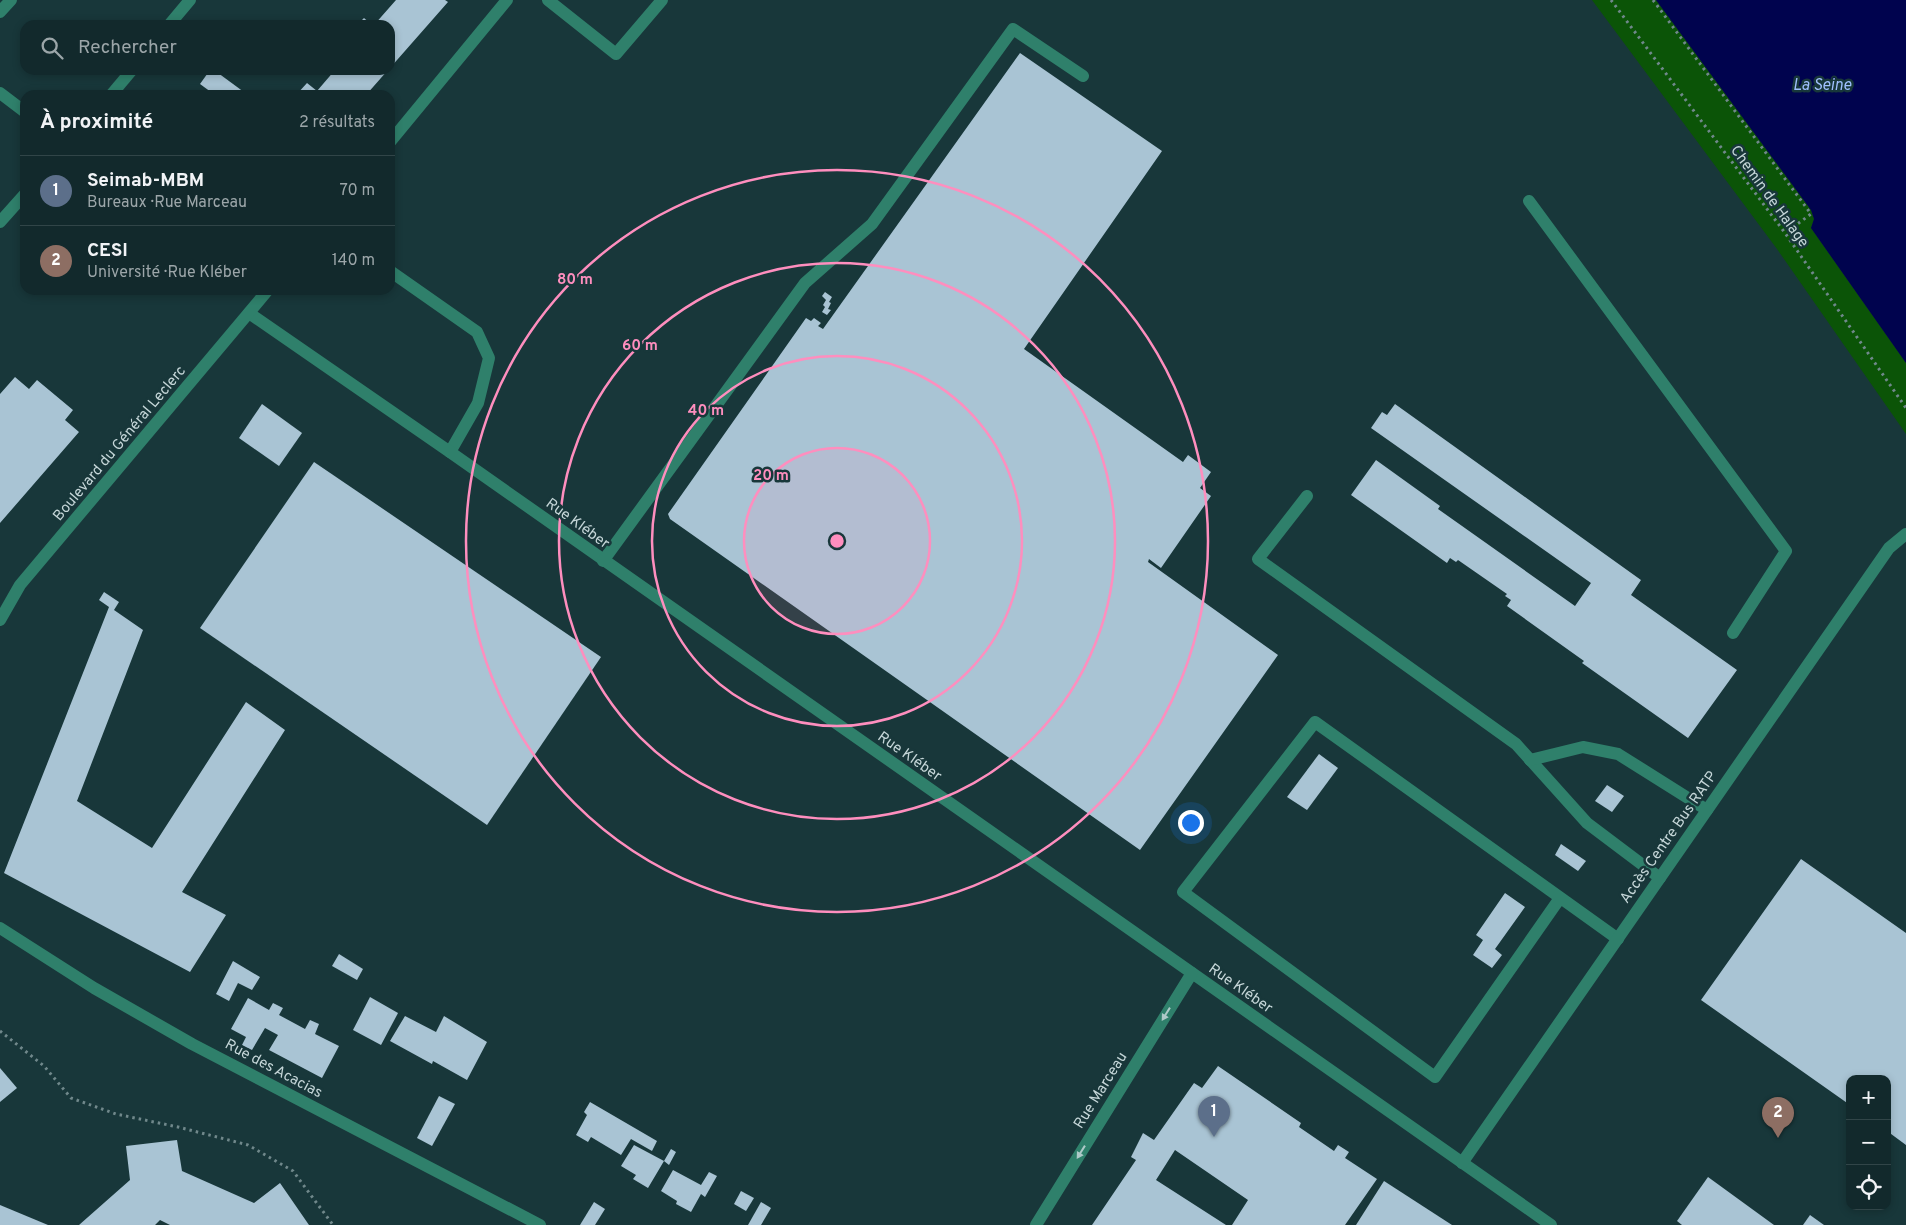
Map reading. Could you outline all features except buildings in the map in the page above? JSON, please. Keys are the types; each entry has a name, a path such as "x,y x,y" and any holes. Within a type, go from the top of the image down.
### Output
{"street":[{"path":"0,12 11,0"},
{"path":"173,20 190,0"},
{"path":"395,136 507,0"},
{"path":"548,0 616,54 662,0"},
{"path":"602,561 805,283 872,224 1013,29 1083,76"},
{"path":"115,90 128,75"},
{"path":"0,93 20,108"},
{"path":"0,222 20,200"},
{"path":"1529,201 1786,551 1733,634"},
{"path":"395,275 477,332 489,358 478,403 450,452"},
{"name":"Boulevard du Général Leclerc","path":"0,620 20,585 264,295"},
{"name":"Rue Kléber","path":"249,314 450,452 602,561 1551,1225"},
{"path":"1307,496 1258,558 1516,744 1587,823 1660,878"},
{"name":"Accès Centre Bus RATP","path":"1462,1162 1889,548 1906,534"},
{"path":"1560,898 1435,1077 1183,892 1314,722 1618,939"},
{"path":"1530,760 1583,746 1618,754 1707,810"},
{"name":"Rue des Acacias","path":"0,928 94,988 192,1044 540,1225"},
{"name":"Rue Marceau","path":"1036,1225 1192,973"}],"path":[{"name":"Chemin de Halage","path":"1611,0 1785,233 1906,408"},
{"path":"1652,0 1811,214 1785,233"},
{"path":"0,1031 44,1066 71,1098 116,1114 178,1127 248,1145 293,1171 333,1225"}],"green space":[{"path":"1592,0 1656,0 1811,210 1814,219 1811,228 1906,363 1906,434 1777,249"}],"water":[{"name":"La Seine","path":"1656,0 1906,0 1906,363 1811,228 1814,219 1811,210"}],"place":[{"name":"Seimab-MBM","path":"1214,1137"},
{"name":"CESI","path":"1778,1138"}]}
